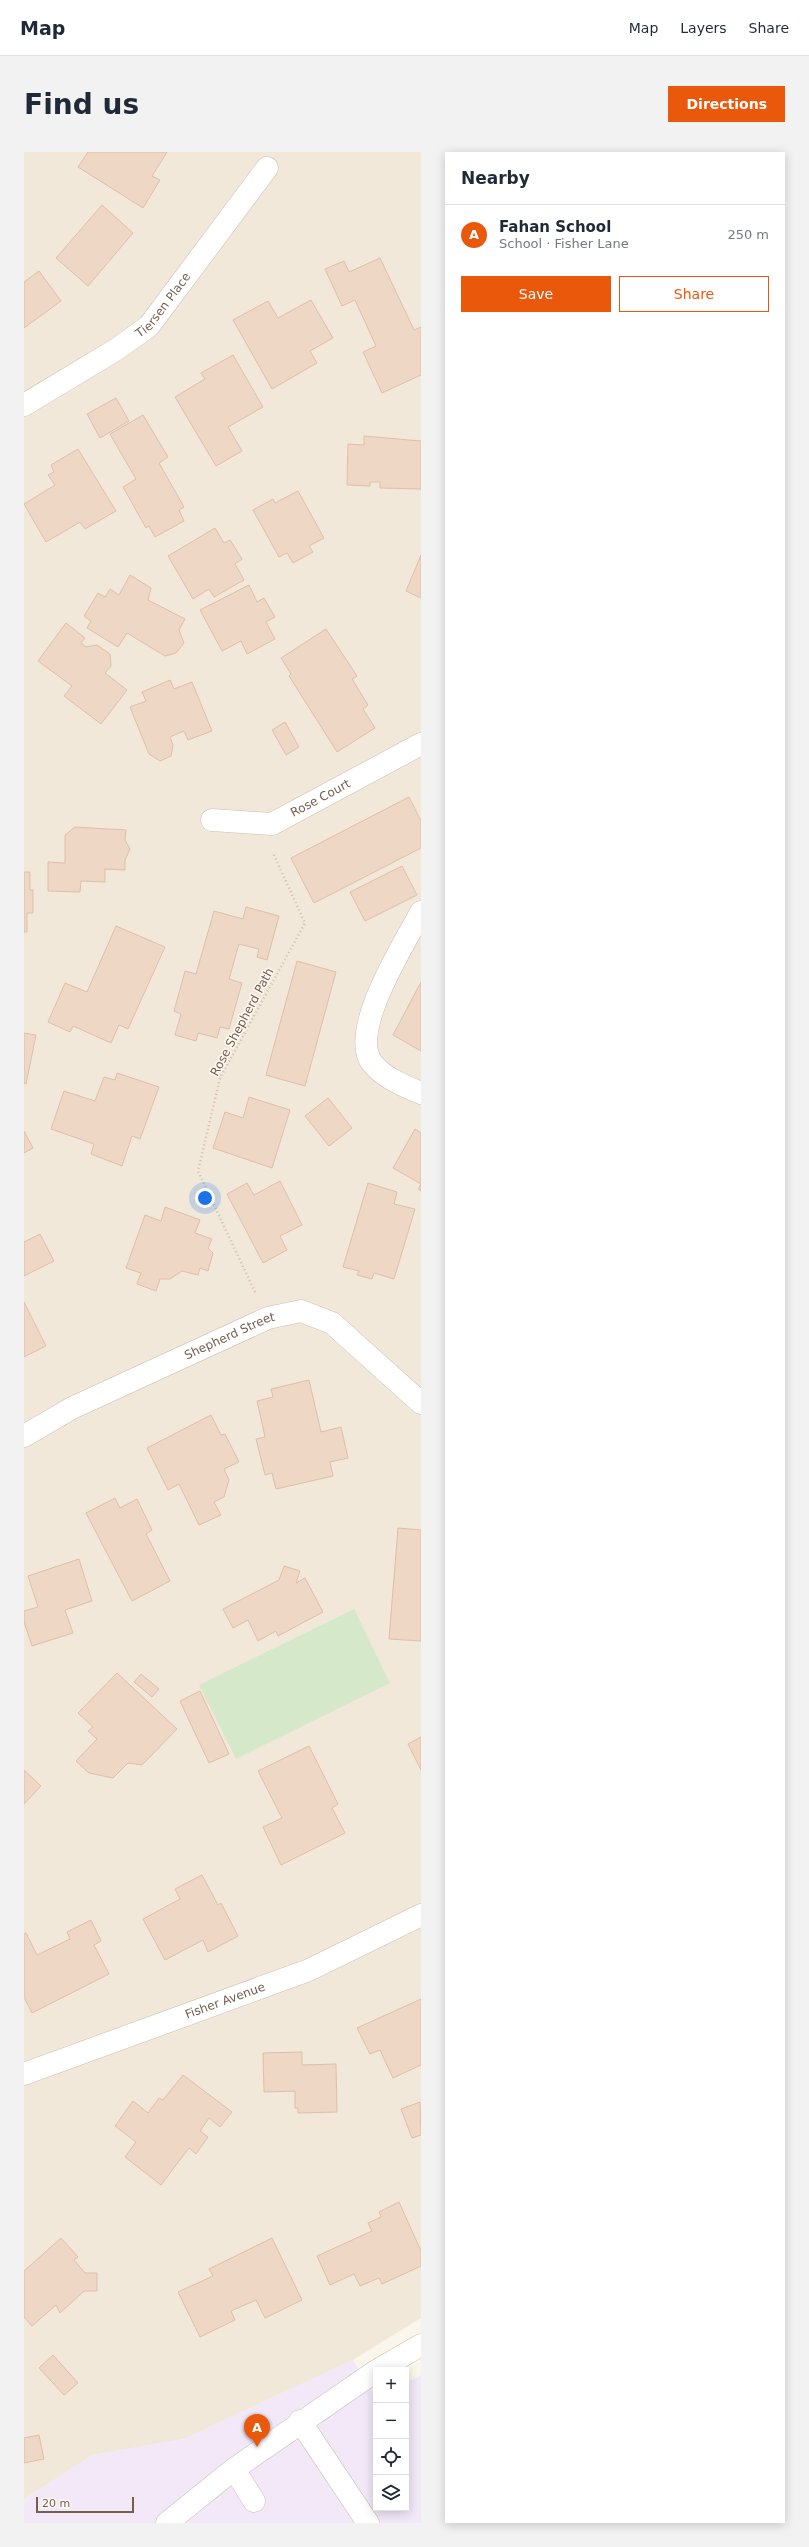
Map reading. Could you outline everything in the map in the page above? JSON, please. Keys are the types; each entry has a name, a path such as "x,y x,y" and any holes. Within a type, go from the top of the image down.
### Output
{"street":[{"name":"Tiersen Place","path":"24,405 117,349 149,326 267,168"},
{"name":"Rose Court","path":"212,820 272,824 421,744"},
{"path":"421,912 377,997 368,1022 366,1040 372,1062 397,1084 421,1094"},
{"name":"Shepherd Street","path":"24,1436 72,1408 268,1318 301,1312 332,1323 421,1403"},
{"name":"Fisher Avenue","path":"24,2074 309,1970 421,1915"},
{"path":"167,2523 234,2469 300,2421 372,2373 421,2345"},
{"path":"300,2421 368,2523"},
{"path":"234,2469 254,2501"}],"path":[{"name":"Rose Shepherd Path","path":"268,1318 198,1171 220,1078 305,923 271,849"}],"shaded area":[{"path":"24,152 421,152 421,2318 353,2360 184,2439 93,2455 24,2499"},
{"path":"353,2360 373,2394 373,2511 409,2511 409,2381 421,2375 421,2523 24,2523 24,2499 93,2455 184,2439"}],"green space":[{"path":"354,1609 390,1683 236,1759 199,1685"}],"building":[{"path":"88,152 167,152 152,176 160,180 143,208 78,167"},
{"path":"102,205 133,233 88,286 56,258"},
{"path":"380,258 414,330 421,327 421,375 382,393 363,352 376,346 355,300 342,306 325,269 344,261 349,272"},
{"path":"39,271 61,301 24,328 24,282"},
{"path":"311,300 333,338 310,351 317,363 272,389 233,320 268,301 278,318"},
{"path":"233,355 263,407 228,427 242,451 216,466 175,397 205,379 201,373"},
{"path":"116,398 129,421 100,438 87,414"},
{"path":"143,415 168,457 159,463 184,507 179,510 184,521 155,537 149,526 146,528 123,487 136,479 110,434"},
{"path":"364,436 421,441 421,489 380,488 380,482 370,482 370,486 347,485 348,444 364,445"},
{"path":"78,449 116,511 85,529 80,522 46,542 24,504 55,485 48,475 54,472 51,465"},
{"path":"298,491 324,538 309,546 313,552 293,563 287,553 279,557 253,510 273,499 275,503"},
{"path":"215,528 224,543 230,540 242,559 235,564 244,580 214,597 209,589 193,599 168,556"},
{"path":"421,555 421,598 406,591"},
{"path":"130,575 151,588 148,600 185,619 179,630 184,643 176,653 165,656 127,633 118,647 87,628 91,621 84,616 98,593 105,597 110,589 119,595"},
{"path":"249,585 257,602 264,598 275,617 266,622 275,639 247,654 241,641 222,651 200,610"},
{"path":"66,623 85,638 81,643 86,647 97,645 110,654 111,666 105,673 127,690 101,724 64,696 72,686 38,661"},
{"path":"326,629 357,676 352,679 368,705 363,709 375,728 337,752 289,676 291,674 281,658"},
{"path":"170,680 174,689 192,682 212,731 188,740 184,731 170,737 173,745 171,756 160,761 149,754 130,707 146,701 142,692"},
{"path":"285,722 299,747 286,755 272,730"},
{"path":"409,797 421,821 421,848 314,903 291,858"},
{"path":"75,827 126,830 125,840 130,849 125,860 125,870 105,869 105,882 81,881 80,892 48,891 48,862 65,863 65,835"},
{"path":"402,866 417,895 365,921 350,892"},
{"path":"24,872 30,872 30,890 33,890 33,913 27,913 27,932 24,932"},
{"path":"246,907 279,916 267,960 257,957 259,949 239,944 229,979 242,983 229,1029 220,1027 217,1038 198,1033 196,1041 175,1035 181,1014 174,1011 185,971 196,974 214,911 243,919"},
{"path":"116,926 165,947 128,1029 119,1025 111,1043 73,1026 70,1032 48,1022 65,983 87,992"},
{"path":"297,961 336,972 305,1086 266,1075"},
{"path":"421,982 421,1051 393,1035"},
{"path":"24,1033 36,1035 26,1084 24,1083"},
{"path":"117,1073 159,1087 140,1139 132,1136 122,1166 91,1154 94,1144 51,1129 64,1091 95,1101 104,1077 115,1080"},
{"path":"249,1097 290,1110 272,1168 213,1148 225,1112 243,1118"},
{"path":"328,1098 352,1128 329,1146 305,1116"},
{"path":"415,1129 421,1133 421,1184 393,1168"},
{"path":"24,1131 33,1148 24,1153"},
{"path":"280,1181 302,1225 280,1236 287,1250 263,1263 227,1194 247,1183 254,1195"},
{"path":"368,1183 397,1192 394,1204 415,1209 394,1279 374,1273 372,1279 357,1275 359,1271 343,1267"},
{"path":"421,1184 421,1191 418,1189"},
{"path":"165,1207 200,1220 195,1233 212,1239 208,1248 213,1253 208,1271 200,1268 198,1275 182,1271 170,1279 160,1279 156,1291 137,1284 141,1273 126,1268 145,1215 161,1221"},
{"path":"40,1234 54,1261 24,1276 24,1242"},
{"path":"24,1302 46,1346 24,1357"},
{"path":"309,1380 321,1432 341,1427 348,1458 330,1462 333,1476 276,1489 272,1473 265,1475 256,1439 265,1437 257,1401 273,1397 271,1389"},
{"path":"211,1415 221,1435 225,1434 239,1462 224,1469 229,1480 224,1497 214,1502 221,1515 199,1525 179,1484 168,1490 147,1448"},
{"path":"115,1498 120,1508 137,1499 152,1530 146,1534 170,1581 132,1601 86,1513"},
{"path":"398,1528 421,1530 421,1641 389,1639"},
{"path":"79,1559 92,1601 65,1610 73,1633 32,1646 24,1622 24,1611 38,1607 28,1576"},
{"path":"284,1566 300,1571 296,1583 305,1578 323,1612 278,1636 276,1631 258,1641 248,1620 233,1628 223,1609 279,1580"},
{"path":"117,1673 177,1729 142,1765 128,1763 113,1778 89,1773 76,1761 97,1739 88,1731 93,1727 78,1713"},
{"path":"141,1674 159,1689 152,1697 134,1682"},
{"path":"200,1691 229,1754 209,1763 180,1701"},
{"path":"421,1737 421,1770 408,1744"},
{"path":"309,1746 338,1804 332,1808 345,1833 281,1865 263,1827 282,1818 258,1771"},
{"path":"24,1770 41,1786 24,1804"},
{"path":"202,1875 218,1905 221,1903 238,1936 208,1952 203,1940 165,1960 143,1919 180,1899 175,1889"},
{"path":"91,1920 101,1941 94,1945 109,1974 32,2013 24,1997 24,1934 26,1933 37,1955 70,1939 67,1932"},
{"path":"421,1999 421,2065 393,2078 380,2050 370,2054 357,2028"},
{"path":"302,2052 302,2065 336,2064 337,2112 298,2113 298,2108 295,2108 295,2091 264,2092 263,2053"},
{"path":"183,2075 232,2112 220,2127 209,2118 200,2131 208,2137 196,2154 189,2148 161,2185 125,2157 136,2142 115,2126 133,2101 148,2113 159,2098 163,2100"},
{"path":"420,2102 421,2135 412,2138 401,2109"},
{"path":"399,2202 421,2251 421,2266 382,2284 379,2278 360,2286 354,2274 330,2285 317,2256 372,2231 368,2223 381,2217 379,2212"},
{"path":"61,2238 78,2257 74,2260 85,2273 97,2273 97,2291 84,2291 60,2313 56,2305 32,2326 24,2317 24,2271"},
{"path":"272,2238 302,2300 265,2318 256,2300 231,2311 235,2320 200,2337 178,2292 213,2276 209,2269"},
{"path":"53,2355 78,2383 64,2395 39,2368"},
{"path":"39,2435 44,2459 24,2463 24,2438"}],"place":[{"name":"Fahan School","path":"257,2447"}]}
